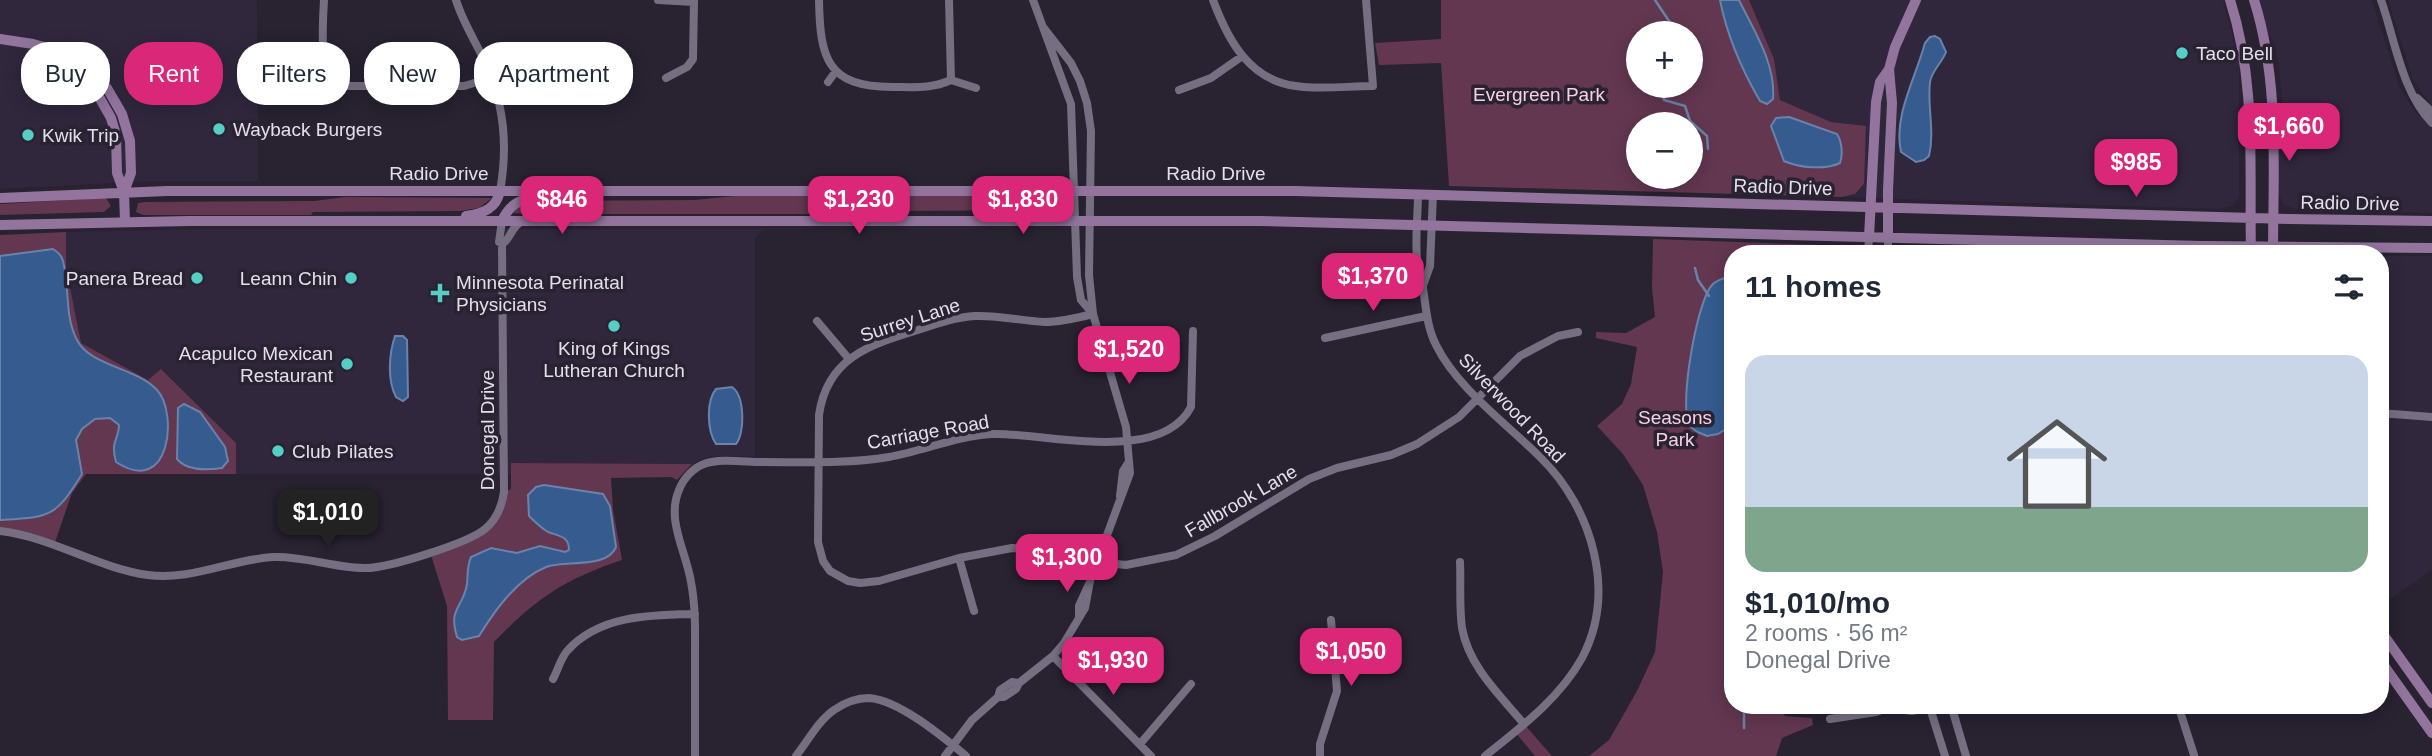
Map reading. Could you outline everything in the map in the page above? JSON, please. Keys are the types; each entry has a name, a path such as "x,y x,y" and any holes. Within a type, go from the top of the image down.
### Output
{"main road":[{"path":"1869,237 1876,102 1880,82 1889,69 1899,35 1916,0"},
{"path":"2230,0 2243,48 2249,93 2251,245"},
{"path":"2254,0 2265,43 2272,89 2273,245"},
{"path":"0,39 62,52 84,67 96,83 107,88 117,103 128,133 131,173 124,192 125,221"},
{"path":"1888,237 1892,103 1889,69"},
{"name":"Radio Drive","path":"0,198 124,192 1090,190 1433,194 2432,221"},
{"path":"431,221 484,212 495,204 500,191"},
{"path":"502,221 508,210 520,200 571,191"},
{"path":"0,225 125,221 1089,221 1432,224 2095,245"},
{"path":"2389,249 2432,248"},
{"path":"2389,643 2432,705"},
{"path":"2389,672 2432,733"}],"street":[{"path":"324,0 324,67 334,83 347,86 464,86 474,82"},
{"path":"456,0 475,42"},
{"path":"658,0 694,1 693,59 687,67 666,78"},
{"path":"819,0 820,31 826,57 836,71 853,82 872,86 934,87 951,80 976,88"},
{"path":"949,0 951,80"},
{"path":"1033,0 1071,104 1079,291 1081,300 1093,314"},
{"path":"1213,0 1229,38 1241,57 1258,72 1293,86 1373,86 1366,0"},
{"path":"2381,0 2407,80 2422,113 2432,123"},
{"path":"945,756 972,720 998,697 1000,690 1012,682 1019,683 1064,643 1079,617 1083,592 1090,582 1120,496 1123,471 1128,463 1126,427 1093,314 1089,275 1091,131 1085,96 1077,73 1043,27"},
{"path":"1178,90 1211,78 1241,57"},
{"path":"828,82 836,71"},
{"path":"2414,96 2432,112"},
{"path":"500,105 504,124 504,165 500,191"},
{"name":"Silverwood Road","path":"1418,194 1417,264 1423,285 1426,316 1441,354 1479,399 1544,460 1572,498 1590,538 1597,562 1599,592 1594,627 1581,658 1554,696 1485,756"},
{"name":"Silverwood Road","path":"1423,285 1430,272 1433,194"},
{"name":"Donegal Drive","path":"0,531 36,538 133,572 167,576 196,573 274,557 298,558 356,568 382,567 477,534 497,515 504,492 502,244 499,242 502,221"},
{"path":"502,244 507,241 511,229 522,221"},
{"path":"1869,237 1869,245"},
{"path":"1888,237 1888,245"},
{"name":"Surrey Lane","path":"818,462 821,400 840,367 863,348 972,316 1012,317 1044,322 1064,321 1093,314"},
{"path":"1325,338 1426,316"},
{"path":"817,321 849,359"},
{"name":"Carriage Road","path":"695,756 695,614 691,581 673,512 684,479 704,464 716,462 818,462 885,457 976,435 995,434 1083,442 1128,440 1155,434 1177,425 1191,407 1193,331"},
{"name":"Fallbrook Lane","path":"818,462 820,551 823,561 839,578 848,581 869,582 959,558 1031,547 1054,548 1126,565 1146,562 1189,550 1309,479 1337,468 1391,455 1417,443 1459,417 1520,355 1558,336 1578,332"},
{"path":"2389,414 2432,417"},
{"path":"959,558 974,611"},
{"path":"1460,562 1461,617 1466,643 1481,673 1524,724"},
{"path":"553,679 567,651 613,622 636,616 695,614"},
{"path":"1320,756 1337,691 1331,620"},
{"path":"1052,656 1151,756"},
{"path":"1140,744 1191,684"},
{"path":"796,756 834,710 851,700 869,698 904,711 966,756"},
{"path":"2420,715 2432,705"},
{"path":"1830,719 1856,714"},
{"path":"1932,714 1945,756"},
{"path":"1954,714 1966,756"},
{"path":"2181,714 2194,755"}],"shaded area":[{"path":"0,0 257,0 257,42 237,42 237,105 258,105 258,181 150,181 0,189"},
{"path":"1749,0 2223,0 2239,62 2239,197 2233,205 2221,209 1837,197 1853,195 1863,186 1866,126 1831,122 1780,100 1774,59"},
{"path":"2259,0 2372,0 2399,86 2413,109 2432,129 2432,213 2294,209 2283,204 2278,192 2278,141 2283,114 2279,67 2276,48 2267,30"},
{"path":"2388,0 2432,0 2432,107 2413,80"},
{"path":"206,229 769,229 762,231 755,239 755,456 711,456 692,464 511,463 511,474 236,474 236,443 162,369 148,380 81,343 66,267 66,232"},
{"path":"2389,256 2432,256 2432,570 2389,600"}],"green space":[{"name":"Evergreen Park","path":"1441,0 1749,0 1774,59 1780,100 1831,122 1866,126 1864,184 1855,194 1842,197 1449,186 1441,63 1379,65 1375,43 1441,39"},
{"path":"734,196 1051,196 1066,199 1069,203 1061,210 894,211 890,214 513,213 521,206 537,201 695,200"},
{"path":"345,197 492,198 479,208 460,211 313,212 311,215 143,215 136,212 138,203 145,202 314,201"},
{"path":"106,198 111,206 104,212 0,215 0,204"},
{"path":"66,232 66,267 81,343 148,380 161,369 236,443 236,474 86,474 72,493 54,545 0,531 0,235"},
{"name":"Seasons Park","path":"1653,239 1824,245 1724,245 1724,714 1784,714 1812,718 1813,725 1782,738 1776,756 1589,756 1609,740 1637,691 1655,652 1663,572 1657,532 1643,485 1623,454 1597,426 1622,404 1631,384 1637,347 1596,338 1596,332 1626,333 1655,317 1652,288"},
{"path":"511,463 692,464 677,480 671,477 611,478 613,510 622,560 583,575 552,592 524,613 494,642 493,720 448,720 447,606 430,552 485,529 504,492 511,489"},
{"path":"1524,724 1552,756 1535,756 1515,732"}],"water":[{"path":"1720,0 1739,0 1763,48 1773,86 1773,99 1767,104 1760,101 1741,65"},
{"path":"1935,36 1940,39 1946,52 1930,82 1929,156 1916,162 1901,152 1900,125 1925,43"},
{"path":"1789,117 1837,134 1842,148 1840,163 1827,167 1812,167 1784,161 1771,126 1776,118"},
{"path":"53,249 62,259 70,321 77,340 92,356 138,377 157,390 164,401 167,416 165,448 159,461 149,469 134,470 116,462 114,445 119,425 110,418 95,419 82,429 76,440 82,474 65,499 41,516 0,520 0,256"},
{"path":"1724,278 1724,430 1707,436 1697,432 1689,424 1686,396 1695,331 1706,295 1712,285"},
{"path":"395,336 403,336 407,340 408,397 403,401 396,397 390,375"},
{"path":"732,387 741,406 741,432 736,444 716,444 709,424 709,408 716,389"},
{"path":"184,404 200,412 225,447 228,461 222,468 192,468 177,459 178,408"},
{"path":"544,485 603,494 610,506 616,547 611,554 595,561 554,565 535,572 508,596 479,636 462,640 457,637 454,620 465,592 471,557 491,548 517,553 540,546 565,552 569,550 565,539 548,532 529,516 528,495 536,487"}],"waterway":[{"path":"1655,0 1669,21"},
{"path":"1664,98 1685,106 1690,121 1707,136 1708,149"},
{"path":"1695,268 1698,280 1709,296"},
{"path":"1744,714 1744,728"}],"place":[{"name":"Taco Bell","path":"2182,53"},
{"name":"Wayback Burgers","path":"219,129"},
{"name":"Kwik Trip","path":"28,135"},
{"name":"Panera Bread","path":"197,278"},
{"name":"Leann Chin","path":"351,278"},
{"name":"Minnesota Perinatal Physicians","path":"440,293"},
{"name":"King of Kings Lutheran Church","path":"614,326"},
{"name":"Acapulco Mexican Restaurant","path":"347,364"},
{"name":"Club Pilates","path":"278,451"}]}
